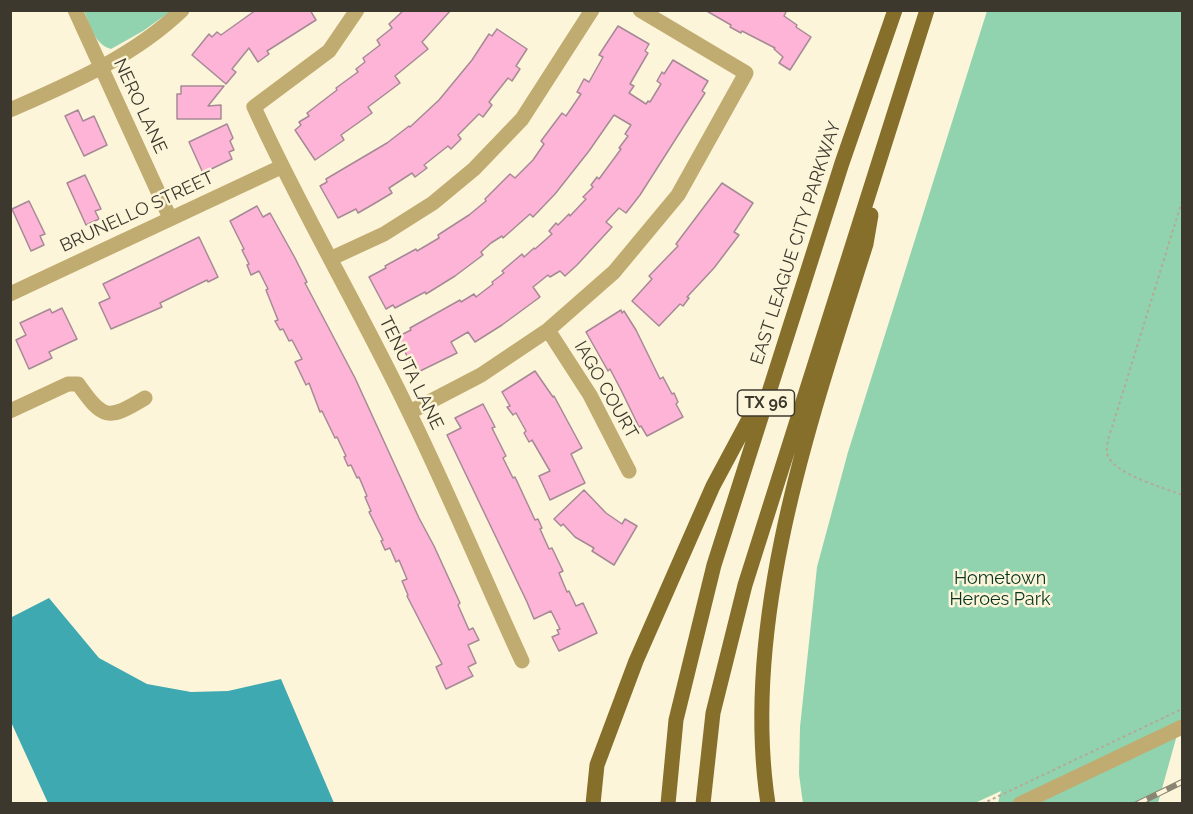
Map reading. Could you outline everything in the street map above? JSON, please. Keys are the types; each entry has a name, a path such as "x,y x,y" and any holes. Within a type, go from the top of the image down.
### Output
{"main road":[{"name":"EAST LEAGUE CITY PARKWAY","path":"668,804 678,709 714,565 842,163 895,10"},
{"name":"TX 96","path":"703,804 713,713 745,585 927,10"},
{"path":"768,804 762,745 762,685 768,625 778,564 808,433 866,244 883,152"},
{"path":"593,804 597,765 636,660 713,486 777,368"}],"street":[{"name":"NERO LANE","path":"75,10 170,218"},
{"path":"10,110 102,69 163,29 182,10"},
{"name":"TENUTA LANE","path":"357,10 329,51 254,107 281,167 332,258 410,412 522,661"},
{"path":"332,258 384,234 423,209 474,170 522,119 592,10"},
{"path":"410,412 481,375 548,330 614,272 678,195 746,73 640,10"},
{"name":"BRUNELLO STREET","path":"10,294 281,167"},
{"name":"IAGO COURT","path":"548,330 590,395 629,471"},
{"path":"10,411 68,384 78,384 98,411 110,414 145,398"},
{"path":"1020,804 1182,727"}],"path":[{"path":"1182,201 1107,443 1107,454 1110,461 1126,473 1182,495"},
{"path":"982,804 1182,709"}],"green space":[{"path":"84,11 171,11 143,31 111,49 105,47 97,39"},
{"name":"Hometown Heroes Park","path":"987,11 1182,11 1182,717 1158,803 998,803 1001,791 975,803 803,804 799,774 800,727 817,567 848,452"}],"water":[{"path":"49,598 99,658 147,684 191,692 228,691 281,679 334,803 48,803 11,722 10,618"}],"building":[{"path":"256,10 310,10 316,20 267,51 269,54 258,62 249,48 232,69 236,72 226,84 192,55 209,34 212,37 217,32 221,35"},
{"path":"404,10 451,10 422,42 428,49 395,76 400,83 368,107 372,113 341,135 344,140 315,160 295,130 301,125 299,122 309,116 307,113 337,90 336,88 358,72 356,69 365,62 363,58 380,45 377,40 392,28 389,24"},
{"path":"705,10 787,10 784,16 811,37 790,70 779,63 783,57 775,48 742,31 741,33"},
{"path":"618,26 649,44 645,51 648,53 630,84 634,86 629,93 646,104 650,102 661,84 657,81 673,60 708,81 702,91 705,93 640,195 626,213 619,208 606,222 612,227 577,265 565,276 560,271 550,277 548,275 533,287 540,297 502,325 475,342 468,332 451,342 457,353 416,373 397,337 460,300 461,302 474,294 476,297 493,284 492,282 504,273 502,271 522,254 524,257 552,234 549,231 556,223 558,225 569,214 570,216 586,199 583,197 593,187 591,185 597,177 599,179 621,149 619,148 628,136 625,134 631,125 614,115 555,194 533,217 530,214 503,238 502,236 491,243 481,252 483,255 426,294 425,292 395,308 393,305 386,309 369,277 386,268 385,266 439,238 438,235 486,201 485,199 510,174 515,178 533,160 544,144 541,141 562,113 566,116 581,94 577,92 584,79 589,82 603,57 599,55"},
{"path":"497,29 527,49 516,66 520,69 512,81 508,78 489,102 492,105 483,117 479,114 458,135 461,139 451,149 448,146 424,165 427,168 415,177 412,173 389,188 392,193 358,213 356,209 338,218 320,186 327,182 326,179 410,127 439,100 472,60 489,34 492,36"},
{"path":"181,86 224,86 208,106 221,105 221,119 177,119 177,94 181,94"},
{"path":"78,110 83,121 94,116 107,145 84,156 65,116"},
{"path":"227,124 233,138 230,141 234,150 229,152 232,159 203,173 189,142"},
{"path":"85,175 101,209 95,211 99,219 86,225 67,183"},
{"path":"722,183 753,203 734,232 739,235 714,268 687,297 689,298 683,306 680,304 659,326 632,301 652,279 649,276 678,246 676,244"},
{"path":"29,201 45,234 40,236 44,245 31,251 12,209"},
{"path":"257,206 263,217 270,213 295,258 307,282 305,283 355,378 434,546 460,603 458,605 469,630 473,628 479,640 468,645 476,663 468,667 473,676 446,689 436,667 442,664 407,596 402,581 407,579 399,560 396,562 390,548 385,550 381,541 383,540 369,512 371,511 365,497 367,496 359,477 357,478 351,465 348,466 344,457 346,456 322,411 320,412 309,383 306,385 295,362 302,359 292,340 289,341 283,329 280,330 275,321 278,320 266,290 268,289 259,271 251,275 247,265 249,264 242,250 244,249 230,221"},
{"path":"199,237 218,277 160,303 162,307 111,329 99,303 110,298 103,284"},
{"path":"62,308 77,339 49,352 52,358 29,369 16,340 26,335 20,323 50,309 52,313"},
{"path":"621,310 636,330 660,379 663,377 672,394 674,393 678,402 676,404 683,417 647,436 641,426 639,427 610,369 608,371 586,332"},
{"path":"535,371 554,396 582,448 571,454 585,483 550,500 539,476 550,471 532,440 529,442 516,413 513,415 507,407 510,406 502,392"},
{"path":"483,404 506,456 503,458 513,478 515,477 535,520 538,519 549,549 552,548 563,571 559,573 567,592 569,591 576,606 583,603 597,633 559,651 552,637 559,634 557,630 560,629 551,611 534,619 447,435 461,428 455,418"},
{"path":"584,490 606,513 622,524 625,519 637,526 614,565 592,551 594,548 575,537 563,524 561,526 554,519"}],"railway":[{"path":"1137,804 1182,782"}]}
